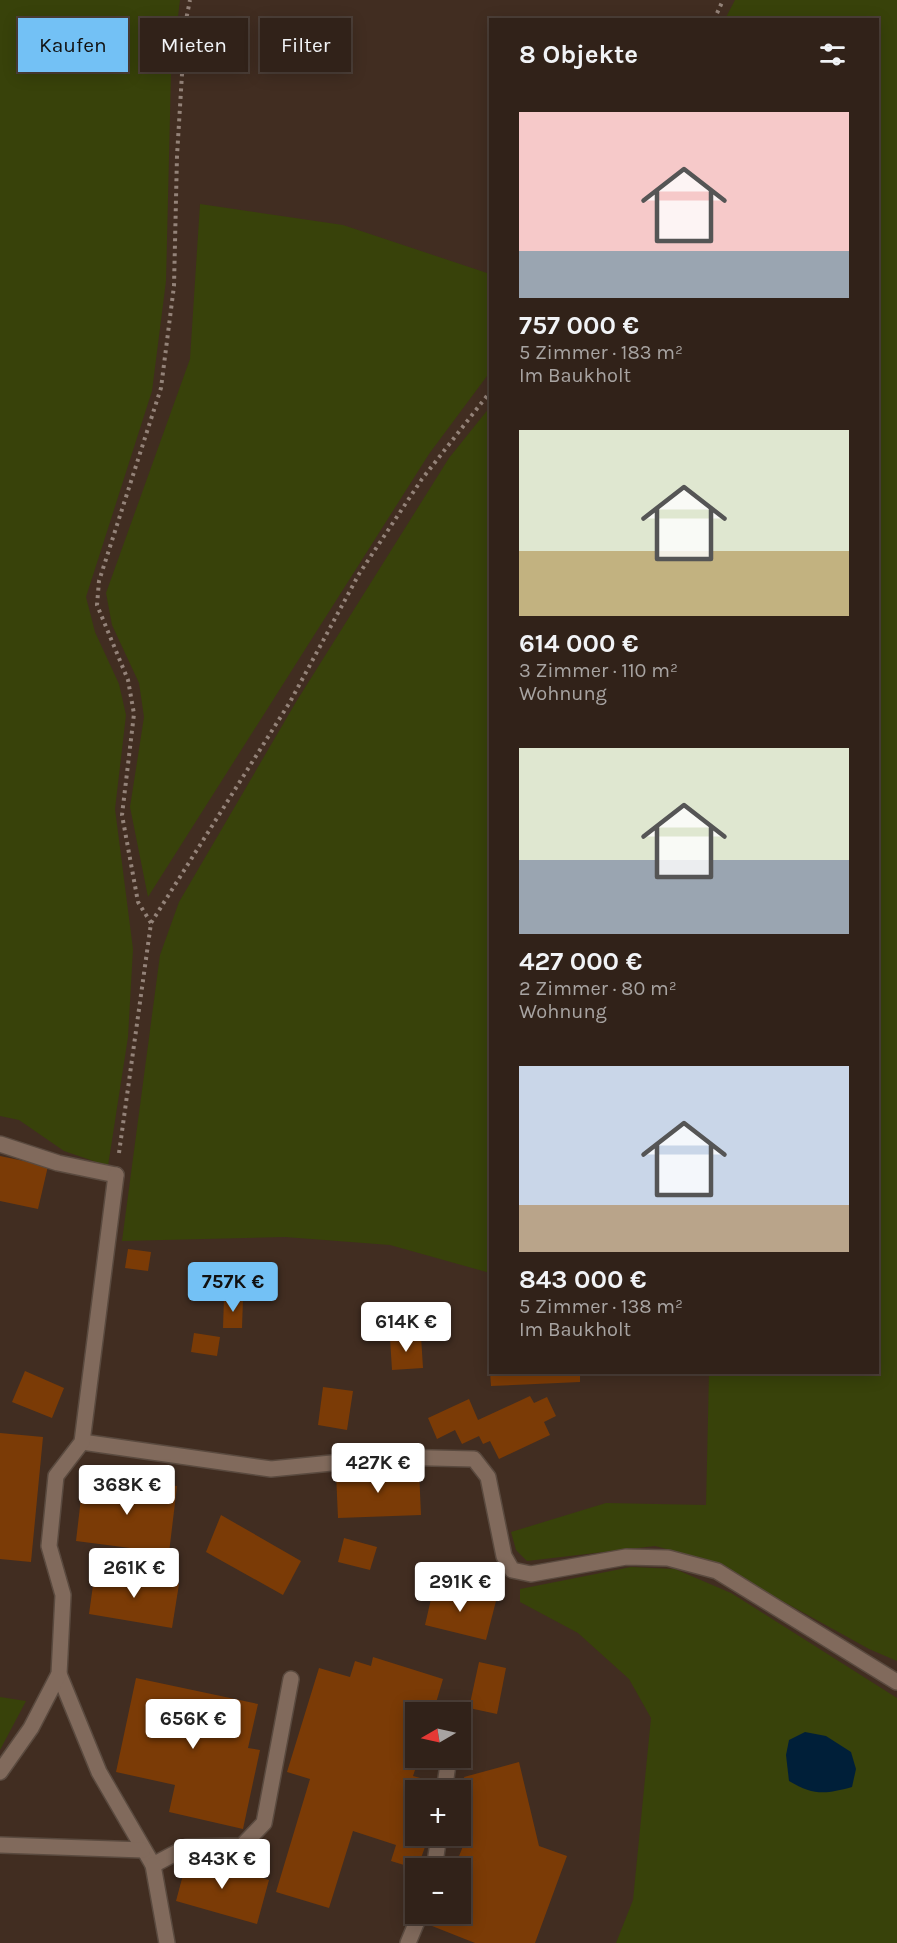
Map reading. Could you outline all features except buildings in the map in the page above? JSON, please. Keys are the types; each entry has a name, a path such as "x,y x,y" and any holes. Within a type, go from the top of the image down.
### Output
{"street":[{"path":"0,1144 58,1163 116,1175 82,1442 56,1476 49,1546 63,1595 59,1674 31,1728 0,1772"},
{"path":"82,1442 271,1469 392,1457 474,1459 488,1478 504,1556 512,1570 531,1574 626,1557 668,1558 717,1571 897,1682"},
{"path":"59,1674 99,1772 153,1865 166,1943"},
{"path":"153,1865 187,1847 242,1846 264,1823 291,1679"},
{"path":"0,1845 143,1850"},
{"path":"408,1943 416,1924"}],"path":[{"path":"151,923 138,902 122,815 134,714 128,680 97,605 99,581 161,388 174,286 177,156 185,25 190,0"},
{"path":"715,18 723,0"},
{"path":"116,1175 151,923 290,702 359,574 422,478 489,393"}],"green space":[{"path":"0,0 180,0 178,18 140,18 140,72 171,72 166,281 152,391 86,597 95,632 119,684 126,715 115,809 133,949 128,1037 108,1166 64,1151 19,1120 0,1116"},
{"path":"735,0 897,0 897,1661 869,1649 708,1560 655,1546 527,1561 516,1550 511,1532 606,1503 706,1505 709,1374 879,1374 879,18 726,18"},
{"path":"200,204 343,225 489,274 489,373 429,454 148,897 130,807 144,717 139,683 112,625 106,593 190,359"},
{"path":"489,408 489,1273 390,1245 285,1237 122,1241 160,955 179,902 296,702 449,458"},
{"path":"631,1567 675,1569 731,1593 897,1698 897,1943 616,1943 633,1900 651,1718 629,1679 578,1633 520,1602 520,1589"},
{"path":"0,1697 26,1701 0,1750"}],"water":[{"path":"805,1732 826,1736 851,1752 856,1769 852,1787 820,1792 806,1789 789,1781 786,1755 789,1740"}]}
